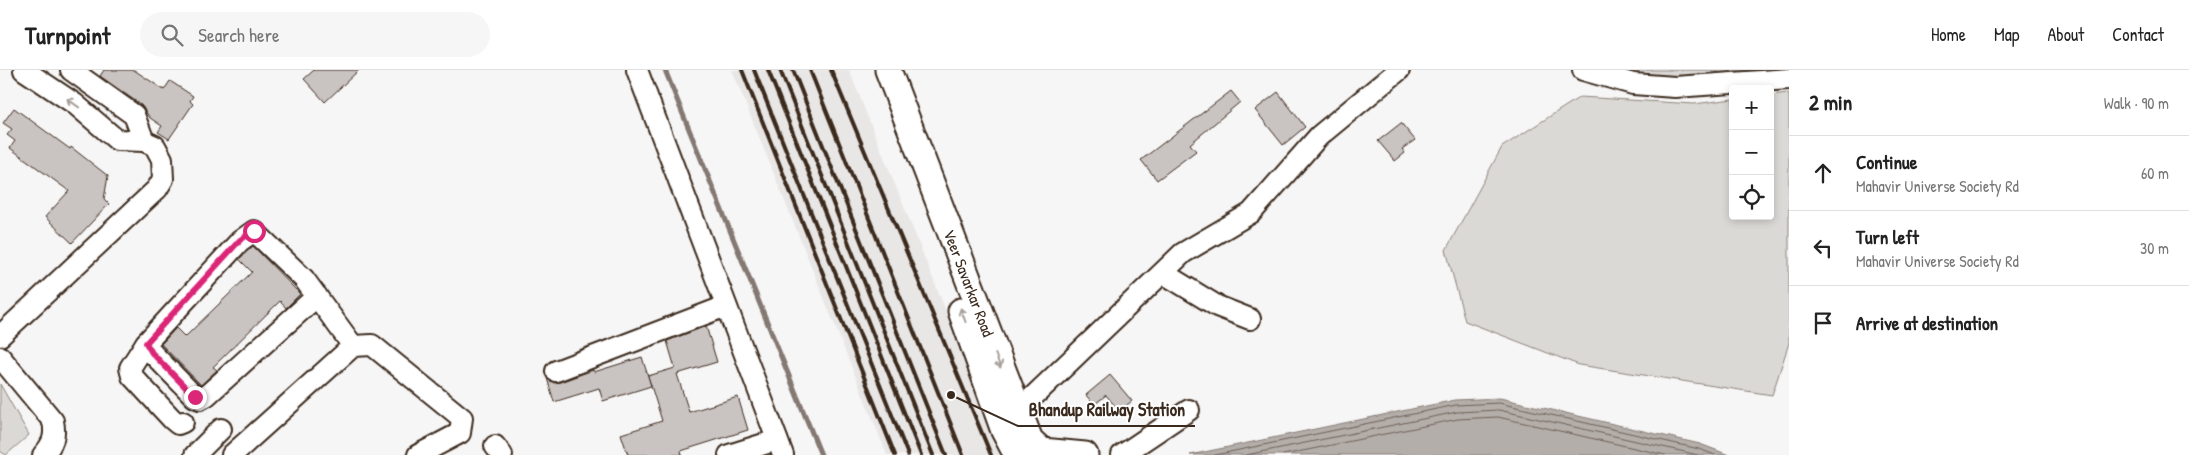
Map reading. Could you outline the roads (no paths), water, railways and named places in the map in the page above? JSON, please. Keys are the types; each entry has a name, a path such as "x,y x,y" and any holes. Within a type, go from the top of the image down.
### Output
{"street":[{"path":"0,336 157,189 163,178 162,159 155,146 144,141 117,140 75,104 24,70"},
{"path":"71,70 134,115 144,141"},
{"path":"637,70 780,447 729,455"},
{"name":"Veer Savarkar Road","path":"875,70 1004,431 1013,448 1022,455"},
{"name":"Veer Savarkar Road","path":"888,70 1017,412 1030,440 1042,451 1085,455"},
{"path":"1017,412 1183,253 1251,213 1318,136 1398,70"},
{"path":"1582,70 1633,84 1675,86 1789,79"},
{"path":"95,120 112,99"},
{"path":"183,422 178,424 172,419 132,376 130,368 146,343 240,240 254,231 304,279 354,346"},
{"path":"1162,273 1217,306 1250,320"},
{"path":"146,343 152,353 195,397 200,399 206,396 317,296"},
{"path":"556,371 726,306"},
{"path":"232,455 354,346 372,345 462,418 460,433 418,455"},
{"path":"0,357 53,421 55,434 50,448 43,455"},
{"path":"1122,455 1189,410"},
{"path":"195,455 221,429"}],"water":[{"path":"1500,398 1700,444 1729,455 1190,455 1455,400"}],"waterway":[{"path":"665,70 821,455"}],"railway":[{"path":"742,70 895,455"},
{"path":"754,70 908,455"},
{"path":"768,70 921,455"},
{"path":"780,70 933,455"},
{"path":"793,70 946,455"},
{"path":"810,70 963,455"},
{"path":"831,70 991,455"}],"place":[{"name":"Bhandup Railway Station","path":"951,395"}]}
